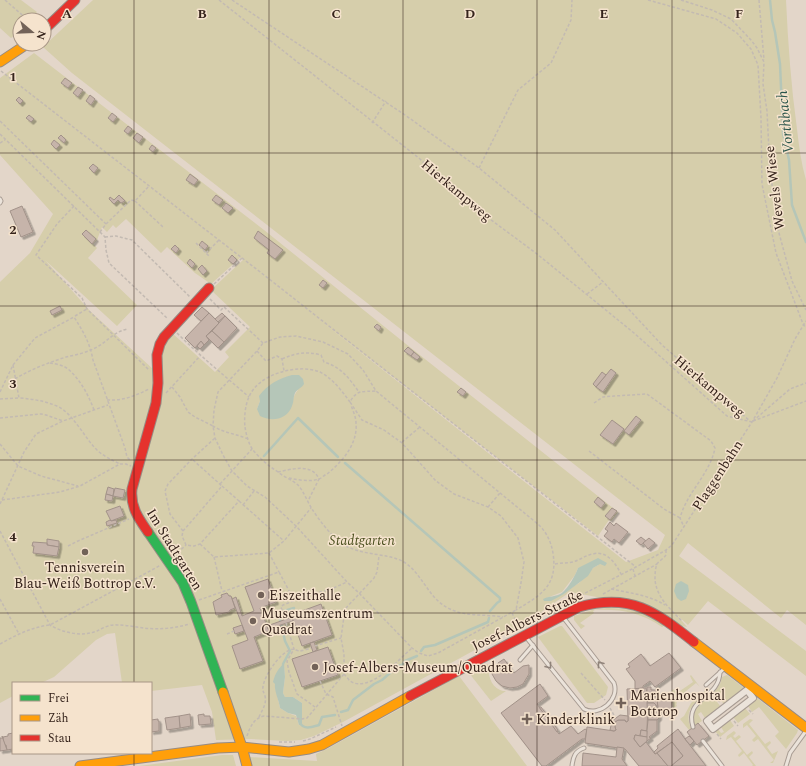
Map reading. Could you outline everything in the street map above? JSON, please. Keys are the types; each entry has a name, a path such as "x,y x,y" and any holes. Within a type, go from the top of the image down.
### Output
{"street":[{"path":"52,22 75,0"},
{"path":"0,62 15,52"},
{"name":"Im Stadtgarten","path":"207,291 173,326 160,344 157,355 158,383 156,403 132,489 132,497 136,515 183,583 192,602 242,747 247,766"},
{"name":"Josef-Albers-Straße","path":"80,766 200,750 242,747 289,752 322,745 343,729 562,615 578,607 594,602 622,602 652,611 727,666 806,730"},
{"path":"747,690 754,698 713,729 707,721 747,690"}],"lane":[{"path":"525,635 584,709 587,711 600,710 614,697 616,692 614,683 562,615"},
{"path":"520,660 533,645"},
{"path":"706,685 727,666"},
{"path":"693,727 690,720 693,709 698,702 715,688 720,678 720,672"},
{"path":"786,766 790,754 806,730"},
{"path":"703,741 722,766"},
{"path":"572,766 578,750 584,748"}],"path":[{"path":"5,0 19,12"},
{"name":"Hierkampweg","path":"218,0 420,160 455,193 538,254 587,294 634,333 727,416 752,422"},
{"name":"Hierkampweg","path":"232,0 386,101 479,168 555,230 662,345 752,422"},
{"path":"479,168 518,90 551,63 571,20 572,0"},
{"path":"648,0 716,19 737,33 751,49 758,65 761,118 762,184 776,253 803,324 806,328"},
{"path":"681,0 712,10 730,19 751,40 764,62"},
{"name":"Wevels Wiese","path":"759,0 764,62 763,84 770,171 779,233 792,281 806,310"},
{"path":"0,69 636,567"},
{"path":"372,123 386,101"},
{"path":"0,121 106,224"},
{"path":"0,134 100,232 106,237 116,236 132,240 196,302"},
{"path":"0,143 6,140"},
{"path":"100,232 106,224 131,200 135,201 149,186"},
{"path":"135,201 163,228"},
{"path":"74,206 57,224 36,255 82,298 87,309 151,372 158,372"},
{"path":"106,237 106,250 110,263 173,326 200,356 249,397"},
{"path":"206,253 219,240"},
{"path":"196,244 209,256"},
{"path":"242,258 207,291 221,310 224,307 263,343"},
{"path":"587,294 603,282"},
{"path":"0,392 13,365 35,338 87,309"},
{"path":"74,317 87,338 93,360 127,457 138,470"},
{"name":"Plaggenbahn","path":"512,613 519,627 633,569 666,550 675,541 752,422 777,378 803,324 806,321"},
{"path":"15,379 28,371 48,363 91,350 103,344 117,332 127,329"},
{"path":"296,336 323,342 348,354 363,370 376,391 543,530 551,545 555,564 553,576 548,587 536,599 438,653 428,656 419,654 347,582 296,526 265,497 247,486 232,471 222,455 215,438 213,426 214,410 218,392 257,351 263,343 280,337 296,336"},
{"path":"257,351 266,361 277,356 282,359"},
{"path":"282,359 301,352 312,352 321,355 324,362 333,365 344,373 359,392"},
{"path":"200,356 172,387 188,412 213,426 249,440"},
{"path":"282,359 284,371"},
{"path":"48,363 58,364 68,369 81,385 94,410"},
{"path":"13,365 19,398"},
{"path":"503,617 464,614 451,610 434,599 410,567 397,559 360,552 344,546 332,535 311,508 298,486 289,478 266,464 252,449 245,426 249,397 262,381 279,372 293,369 308,369 320,372 330,379 342,391 362,420 384,430 402,443 436,481 454,494 488,507 500,516 518,538 524,562 516,610"},
{"path":"107,400 116,400 137,395 158,383"},
{"path":"752,422 790,389 806,383"},
{"path":"289,478 302,481 319,479 335,468 345,458 352,446 356,434 356,423 350,402 359,392 376,391"},
{"path":"594,403 603,398 614,396 647,394 711,441 715,448 713,457 686,502 680,518"},
{"path":"0,399 19,398 36,400 60,408 71,418 97,450 104,456 120,464 126,464 138,470"},
{"path":"752,422 806,401"},
{"path":"0,504 24,452 36,434 63,421 108,404"},
{"path":"0,418 40,414 63,421"},
{"path":"402,443 420,427"},
{"path":"184,531 170,514 165,491 168,484 215,438"},
{"path":"0,444 18,466 41,476 80,486"},
{"path":"220,484 252,449"},
{"path":"589,451 664,508 680,518 684,527"},
{"path":"192,459 284,540"},
{"path":"2,500 60,492 80,486 120,464"},
{"path":"278,472 308,468 317,473 319,479 308,501"},
{"path":"186,545 182,536 184,531 222,486"},
{"path":"243,505 254,491"},
{"path":"488,507 500,494"},
{"path":"0,644 19,634 41,626 50,625 168,561 186,545 194,546 200,544 239,501"},
{"path":"214,557 269,553 284,540 311,508"},
{"path":"68,546 136,515"},
{"path":"0,531 50,625 64,632 84,634 113,625 161,629 180,627 198,621"},
{"path":"200,544 214,557 222,591"},
{"path":"602,594 657,564 666,555 666,550"},
{"path":"269,553 294,600"},
{"path":"555,564 573,562 599,553 614,562 621,574"},
{"path":"259,717 307,718 344,674 342,638 345,609 374,578 377,572 379,556"},
{"path":"611,589 657,600 666,606 660,596 656,584 655,573 657,564"},
{"path":"633,569 636,576"},
{"path":"192,602 279,572"},
{"path":"285,620 281,607 294,600 314,593 329,590 347,582"},
{"path":"0,599 19,634"},
{"path":"286,623 294,649 287,661 289,672 297,694 315,708"},
{"path":"227,634 234,631"},
{"path":"315,646 342,638"},
{"path":"242,747 252,724 259,717 266,704 265,695 262,691 271,667 287,651 294,649 299,651 311,648"},
{"path":"344,674 350,680 358,683 378,678 412,648"},
{"path":"581,673 607,704 615,717"},
{"path":"279,742 298,742 343,729 333,696 326,694 320,681"}],"green space":[{"path":"0,0 21,0 37,12 12,12 11,38 0,28"},
{"name":"Stadtgarten","path":"93,0 786,0 793,97 800,154 806,180 806,625 787,610 781,618 688,543 679,556 806,651 806,676 708,601 688,625 677,615 687,627 678,625 660,612 640,602 602,598 570,592 528,621 343,722 314,736 301,740 216,740 212,712 202,685 152,691 152,682 122,682 115,633 107,634 96,640 54,677 43,682 12,682 12,697 0,703 0,282 30,253 53,214 0,155 0,78 34,53 264,230 618,512 611,521 609,520 598,536 321,321 626,562 658,550 665,535 72,73 49,52 52,52 52,39","holes":["126,219 161,253 167,247 195,273 211,284 240,258 243,260 211,290 250,327 225,352 229,357 215,372 172,333 162,348 154,370 90,311 45,260 117,326 137,305 88,258 97,248 93,244 97,240 102,227 107,232 113,225 116,228","298,390 288,412 257,409 260,401","599,564 593,568 579,583 564,594 544,599 562,592 575,575 578,568","284,666 285,677 283,693 285,697 293,697 302,703 299,725 296,716 280,708 275,684"]},
{"path":"607,608 622,609 645,614 652,617 664,626 662,627 646,618 630,612 614,610 593,611 594,613 580,623 585,626 581,629 574,620 574,616 592,610"},
{"path":"562,626 608,687 606,695 594,703 587,703 538,637"},
{"path":"488,664 489,675 494,686 502,691 506,691 491,701 469,673"},
{"path":"691,675 700,687 696,683 675,700 677,706 673,709 672,695 670,695 673,689 677,693 693,682 690,676"},
{"path":"727,675 744,688 724,704 714,692 720,684 722,677"},
{"path":"459,676 527,766 251,766 249,757 317,761 316,754"},
{"path":"707,689 709,691 692,706 689,716 691,728 689,730 680,719 684,716 691,703"},
{"path":"711,694 721,707 705,718 701,712 698,714 702,721 694,726 692,716 696,707"},
{"path":"757,698 798,730 786,749 775,736 779,732 759,707 752,712 748,706"},
{"path":"745,708 750,714 738,723 733,717"},
{"path":"750,719 753,720 749,724 765,744 770,741 771,743 767,747 772,754 778,751 773,763 770,763 774,760 758,739 754,742 752,740 756,736 747,725 743,728 743,724"},
{"path":"730,720 734,726 720,737 715,731 718,729 721,733 724,732 721,727"},
{"path":"734,731 736,733 733,736 735,738 739,735 741,737 736,741 747,755 752,751 753,753 749,757 756,766 752,766 753,765 744,753 739,757 738,755 742,751 731,737 726,740 727,736"},
{"path":"222,755 233,755 236,766 139,766"}],"shaded area":[{"path":"292,375 299,375 303,379 304,384 295,393 290,411 283,417 274,419 260,416 257,409 260,401 259,396 274,382"},
{"path":"598,558 607,563 605,566 600,564 593,568 588,576 564,594 551,601 544,601 543,599 562,593 572,581 578,568"},
{"path":"681,581 688,585 689,591 686,599 681,601 677,598 674,591 676,584"},
{"path":"284,663 285,677 283,693 285,697 293,697 302,703 302,725 299,725 296,715 288,713 280,708 275,690 275,684 273,682 277,672"}],"building":[{"path":"65,78 72,83 68,88 61,83"},
{"path":"78,87 83,90 78,97 73,93"},
{"path":"90,95 95,99 91,105 86,101"},
{"path":"19,97 23,101 20,104 16,100"},
{"path":"112,113 117,117 113,122 108,118"},
{"path":"29,115 34,119 31,122 26,118"},
{"path":"128,126 132,129 128,134 124,131"},
{"path":"137,133 143,137 139,143 133,138"},
{"path":"61,135 66,140 64,143 58,138"},
{"path":"54,140 60,145 56,149 51,144"},
{"path":"152,145 156,148 153,152 149,149"},
{"path":"93,164 98,168 94,173 89,168"},
{"path":"190,174 198,180 194,185 186,180"},
{"path":"119,195 125,201 121,203 118,200 114,204 109,199 110,197 114,200"},
{"path":"216,195 223,200 219,205 212,200"},
{"path":"226,203 233,208 228,213 222,208"},
{"path":"22,206 33,232 21,237 10,211"},
{"path":"86,230 96,239 92,244 82,234"},
{"path":"258,231 283,250 275,259 267,253 269,250 254,238"},
{"path":"202,241 208,246 205,250 199,245"},
{"path":"175,245 179,249 176,253 171,249"},
{"path":"232,255 237,260 233,264 228,260"},
{"path":"190,259 195,264 192,268 187,263"},
{"path":"202,265 207,271 203,275 198,269"},
{"path":"323,280 327,283 323,288 319,285"},
{"path":"60,306 62,310 52,315 50,311"},
{"path":"202,307 209,313 201,321 194,315"},
{"path":"209,313 219,323 206,336 209,340 204,345 201,341 195,348 185,338"},
{"path":"222,313 225,316 218,322 215,319"},
{"path":"225,316 237,328 224,342 212,331"},
{"path":"377,324 381,327 379,331 374,327"},
{"path":"212,331 224,342 218,348 206,336"},
{"path":"201,341 204,345 200,349 197,346"},
{"path":"408,347 414,352 411,356 404,351"},
{"path":"414,352 420,357 417,360 411,356"},
{"path":"611,369 616,373 603,392 596,387"},
{"path":"602,372 606,375 596,387 593,384"},
{"path":"461,388 466,392 463,396 457,392"},
{"path":"636,416 641,420 629,435 624,431"},
{"path":"612,420 624,429 613,444 600,435"},
{"path":"108,487 114,489 113,496 106,494"},
{"path":"115,488 125,490 123,498 113,496"},
{"path":"106,494 113,496 112,501 105,500"},
{"path":"598,497 605,503 601,508 594,502"},
{"path":"120,506 124,516 111,521 106,511"},
{"path":"612,508 617,511 610,520 605,516"},
{"path":"116,520 117,523 107,526 106,522"},
{"path":"610,522 614,526 616,523 628,532 619,543 614,539 612,542 604,536 608,531 605,529"},
{"path":"641,537 646,541 641,545 636,541"},
{"path":"649,538 655,543 648,549 643,543"},
{"path":"47,539 59,541 59,547 47,545"},
{"path":"33,542 47,543 47,545 59,547 57,556 33,553"},
{"name":"Museumszentrum Quadrat","path":"268,579 276,602 260,608 269,631 254,637 263,661 240,669 232,646 248,640 232,599 236,597 242,616 254,611 245,587"},
{"path":"227,593 231,596 235,608 229,612 216,615 213,602 222,597 221,595"},
{"name":"Josef-Albers-Museum/Quadrat","path":"321,604 332,635 302,646 291,615"},
{"path":"292,617 293,621 268,629 267,626"},
{"path":"242,625 244,631 235,634 233,628"},
{"path":"314,642 317,650 313,652 310,643"},
{"name":"Josef-Albers-Museum/Quadrat","path":"328,647 338,675 302,687 292,659"},
{"path":"669,653 681,668 655,687 650,681 643,686 643,688 635,689 635,681 626,669 630,667 628,664 641,654 650,666"},
{"path":"504,659 514,673 523,666 529,665 529,674 523,684 510,688 502,686 496,681 492,674 492,666 498,667 498,663"},
{"name":"Kinderklinik","path":"540,684 548,696 537,704 559,734 571,726 578,734 585,729 587,730 585,739 582,739 546,766 542,766 501,713"},
{"path":"647,687 651,687 651,690 656,690 657,697 647,696"},
{"path":"646,688 648,697 647,731 641,730 640,736 635,735 634,739 640,747 646,742 655,754 657,753 668,766 639,766 625,749 585,743 587,727 614,731 616,730 615,722 618,720 628,721 627,689"},
{"path":"671,696 672,710 658,710 657,697"},
{"path":"648,697 657,697 658,710 654,703 647,703"},
{"path":"647,703 654,703 656,705 656,709 659,712 659,718 657,720 648,720"},
{"path":"539,707 541,707 558,730 557,732"},
{"path":"190,714 191,726 180,728 179,716"},
{"path":"204,714 204,716 210,716 211,724 199,725 198,715"},
{"path":"620,715 628,716 628,721 618,720 615,722 616,730 610,730 612,721"},
{"path":"179,716 180,728 167,730 165,718"},
{"path":"158,719 159,731 152,732 152,720"},
{"path":"648,720 657,720 657,731 649,737 651,738 647,741 646,740"},
{"path":"698,723 709,736 697,745 687,732"},
{"path":"678,729 706,766 671,766 683,756 672,742 655,754 654,752 658,748 657,746"},
{"path":"641,730 647,731 647,737 640,736"},
{"path":"12,733 12,749 7,750 6,745 4,745 3,737 8,736 8,734"},
{"path":"635,735 647,737 647,741 640,747 634,739"},
{"path":"689,736 694,741 690,745 685,739"},
{"path":"0,738 3,738 7,750 0,751"},
{"path":"672,742 683,756 671,766 668,766 657,753"},
{"path":"617,747 624,748 622,759 627,766 582,766 583,753 616,757"}],"waterway":[{"name":"Vorthbach","path":"770,0 780,64 783,133 789,160 792,205 806,242"},
{"path":"264,456 298,418 338,457"},
{"path":"345,463 500,598 500,601 490,611"},
{"path":"284,611 294,608"},
{"path":"280,613 285,641 290,651 283,664"},
{"path":"421,651 424,647 435,645 488,622 489,618"},
{"path":"341,712 348,710 353,700 374,684 382,680 398,666 417,656"},
{"path":"300,723 304,727 314,727 319,725 322,717 335,715"}],"traffic: fast":[{"path":"148,532 183,583 223,692"}],"traffic: slow":[{"path":"0,62 15,52"},
{"path":"694,642 806,728"},
{"path":"223,692 247,766"},
{"path":"80,766 218,748 242,747 289,752 309,749 322,745 410,696"}],"traffic: jam":[{"path":"52,22 75,0"},
{"path":"148,532 138,517 134,507 132,501 132,489 156,403 158,383 157,355 164,337 209,288"},
{"path":"410,696 579,607 597,603 613,602 641,608 667,621 694,642"}],"place":[{"name":"Tennisverein Blau-Weiß Bottrop e.V.","path":"85,552"},
{"name":"Eiszeithalle","path":"261,595"},
{"name":"Museumszentrum Quadrat","path":"253,621"},
{"name":"Josef-Albers-Museum/Quadrat","path":"315,667"},
{"name":"Marienhospital Bottrop","path":"621,703"},
{"name":"Kinderklinik","path":"527,719"}]}
